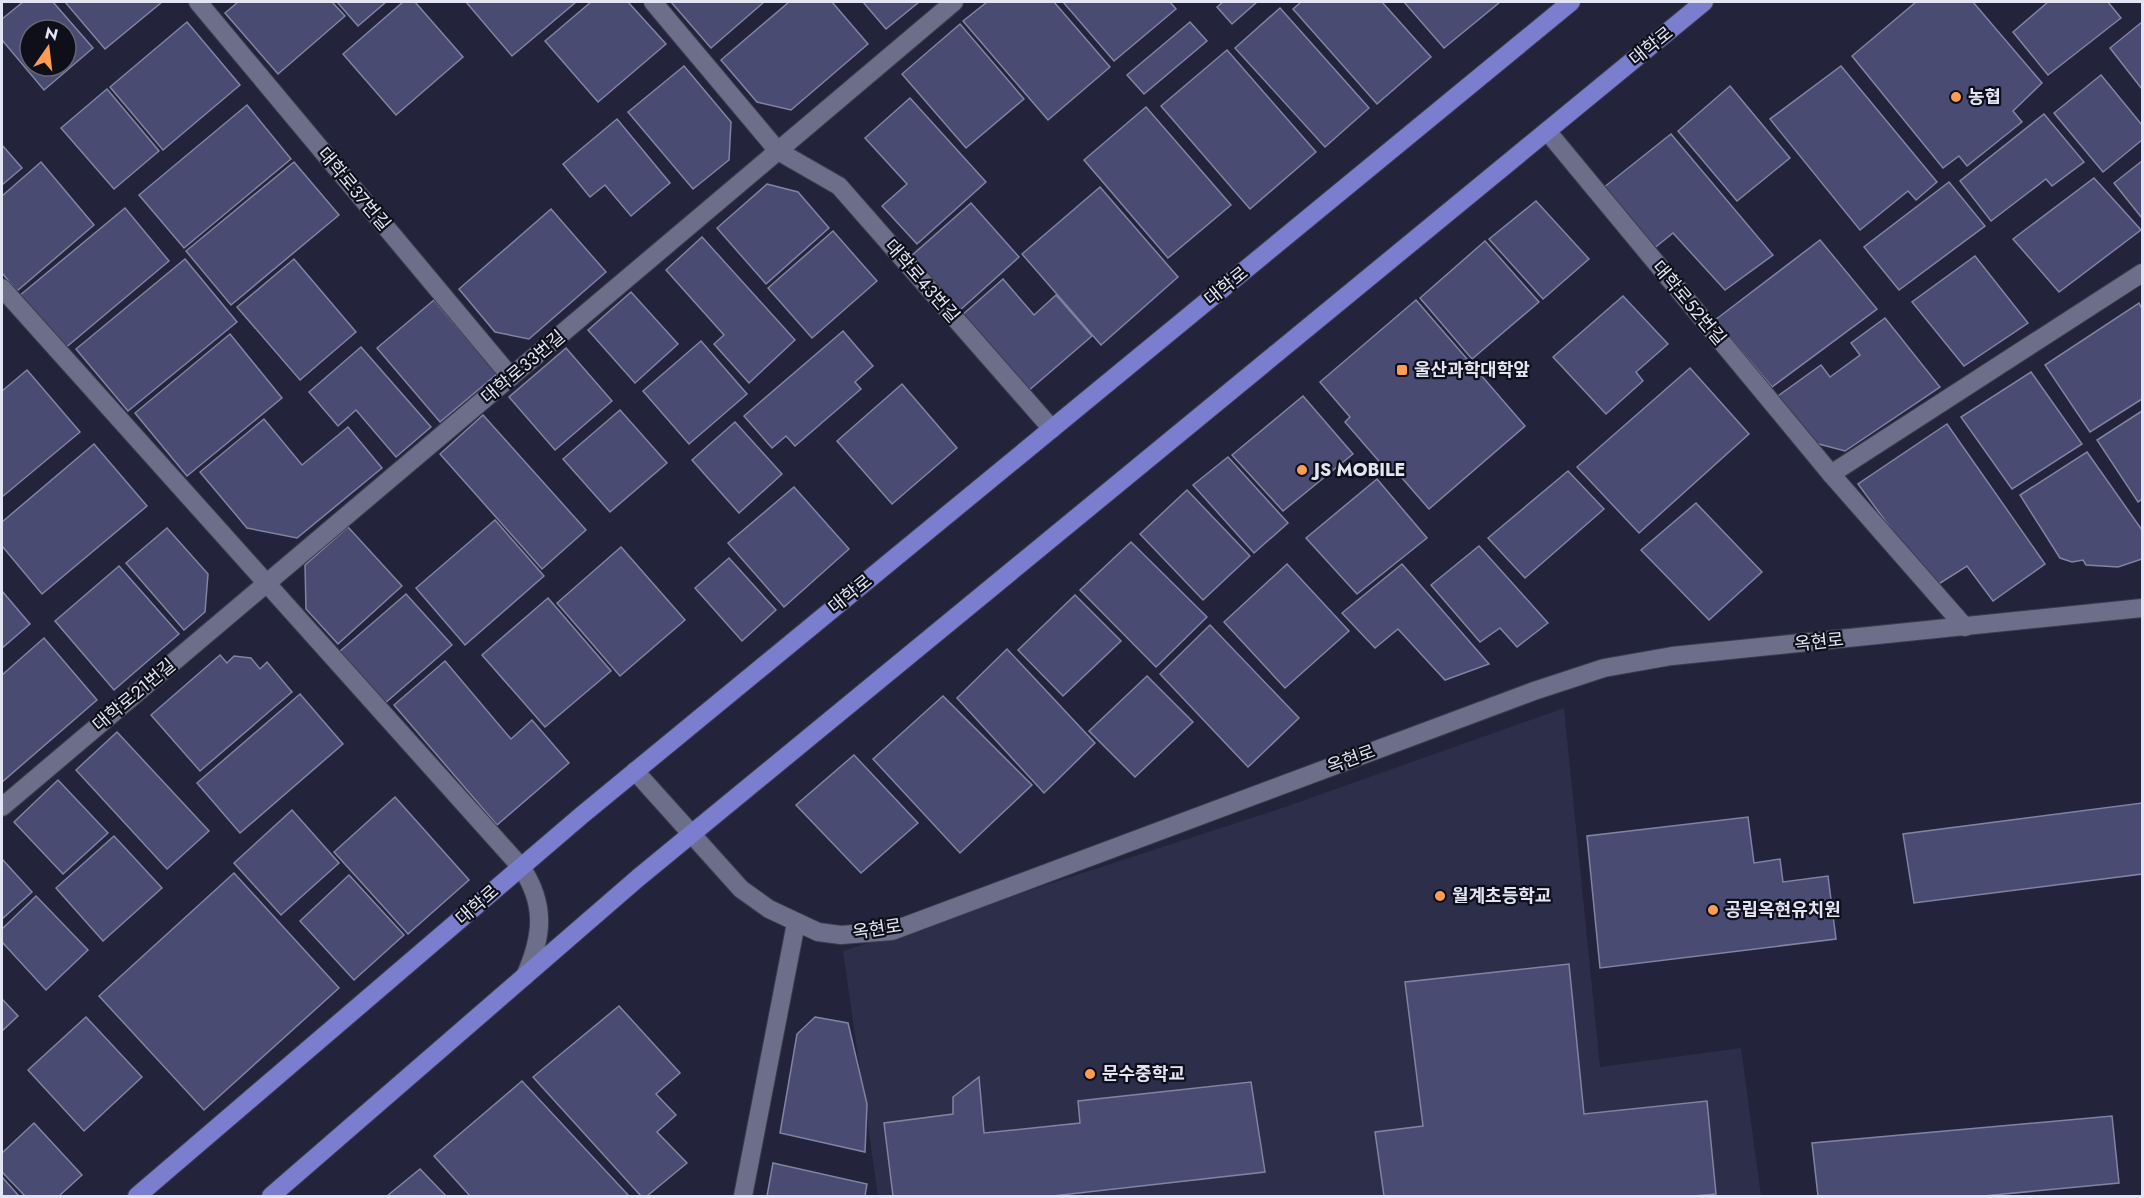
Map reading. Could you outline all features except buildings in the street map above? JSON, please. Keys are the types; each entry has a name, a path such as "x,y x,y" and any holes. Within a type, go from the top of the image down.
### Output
{"main road":[{"name":"대학로","path":"137,1197 635,771 1571,2"},
{"name":"대학로","path":"270,1197 692,834 1704,2"}],"street":[{"name":"대학로37번길","path":"198,2 511,376"},
{"name":"대학로43번길","path":"653,2 778,151 839,186 1052,429"},
{"path":"778,151 954,2"},
{"name":"대학로52번길","path":"1547,131 1831,474 1965,627"},
{"name":"대학로33번길","path":"267,582 778,151"},
{"path":"1831,474 2142,273"},
{"path":"2,288 521,867 533,885 538,907 539,928 537,945 525,976"},
{"name":"대학로21번길","path":"2,807 267,582"},
{"name":"옥현로","path":"635,771 741,889 769,909 818,932 841,935 892,931 1523,695 1604,668 1672,656 2142,608"},
{"path":"743,1197 796,923"}],"shaded area":[{"path":"1564,708 1600,1067 1741,1048 1761,1196 878,1196 843,951 1285,807"}],"place":[{"name":"농협","path":"1956,97"},
{"name":"울산과학대학앞","path":"1402,370"},
{"name":"JS MOBILE","path":"1302,470"},
{"name":"월계초등학교","path":"1440,896"},
{"name":"공립옥현유치원","path":"1713,910"},
{"name":"문수중학교","path":"1090,1074"}]}
